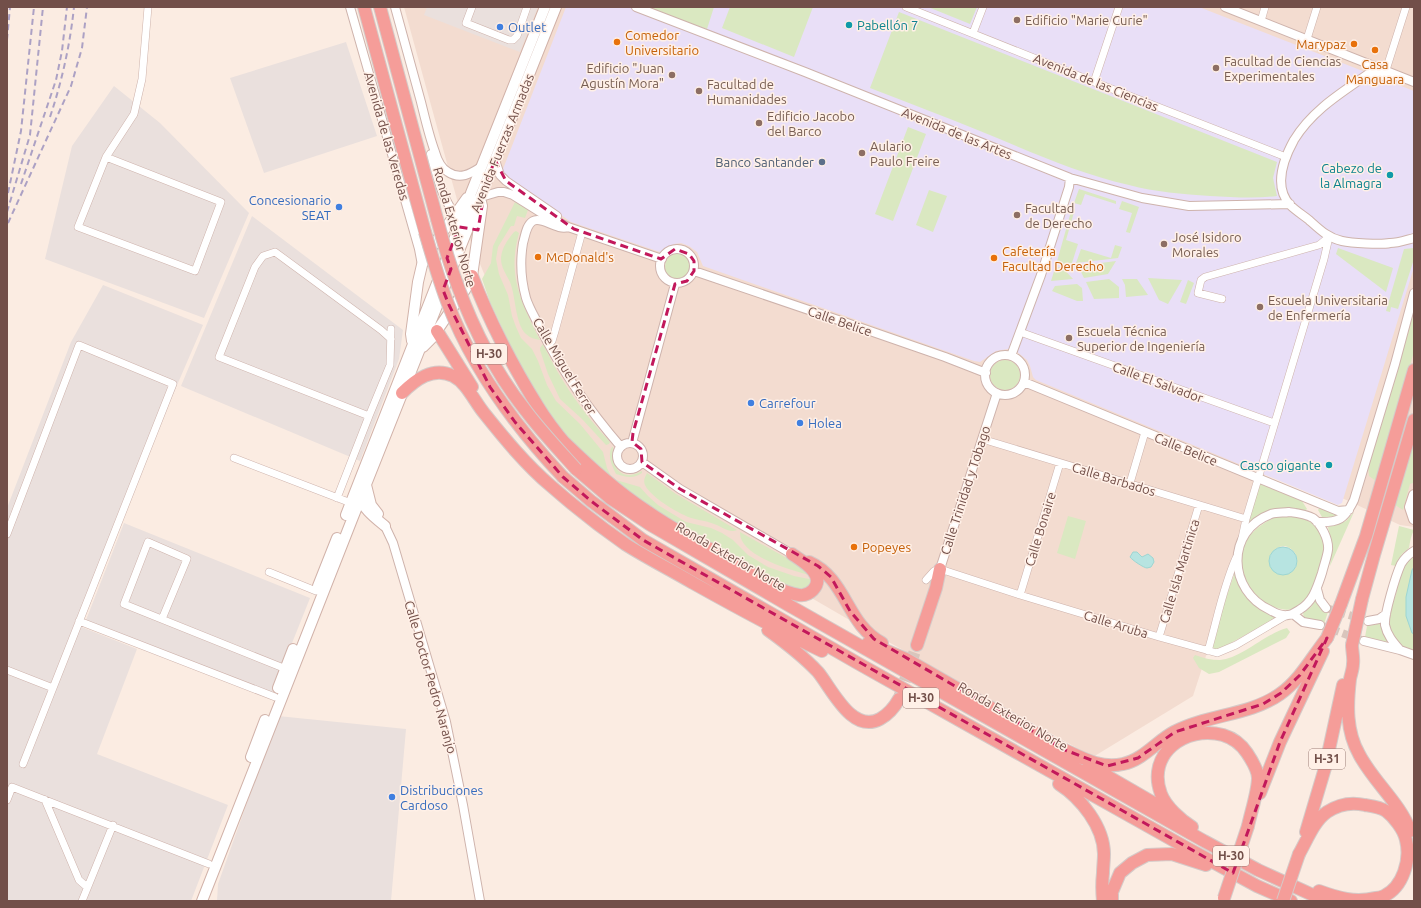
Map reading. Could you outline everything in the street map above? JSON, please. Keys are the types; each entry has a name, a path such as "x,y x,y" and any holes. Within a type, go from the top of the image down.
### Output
{"highway":[{"name":"H-30","path":"364,7 424,232 433,262 449,305 468,347 490,387 515,422 563,477 591,501 643,540 1187,848 1281,899 1291,901"},
{"name":"Ronda Exterior Norte","path":"380,7 441,223 445,252 460,296 479,338 502,376 525,410 549,440 576,469 610,498 648,524 790,606 1190,833 1258,870 1326,901"},
{"path":"472,276 500,338 523,383 538,407 577,459 648,524"},
{"path":"431,322 448,347 493,422 508,442 535,472 582,512 626,544 735,606 798,639 917,696"},
{"path":"1224,900 1248,826 1280,742 1327,638 1363,543 1414,370"},
{"path":"402,393 420,378 428,374 438,373 452,375 464,386 484,413 493,422"},
{"path":"1414,420 1362,599 1352,646 1348,712 1351,734 1358,754 1372,776 1395,804 1408,824 1414,843"},
{"path":"564,442 595,471 648,513 759,577 789,593 802,596 810,593 815,587 817,578 812,569 792,554"},
{"path":"792,554 818,566 831,577 843,594 850,611 862,627 874,639 902,654 906,660"},
{"path":"917,645 936,588 940,569"},
{"path":"735,606 798,652 818,673 844,708 856,719 865,722 876,721 887,715 894,708 899,699"},
{"path":"790,606 906,660 1065,750 1090,762 1107,766 1124,764 1138,758 1175,732 1215,717 1263,704 1281,693 1300,675 1320,652"},
{"name":"H-31","path":"1281,899 1299,854 1325,768 1350,663"},
{"path":"1184,822 1170,807 1161,794 1158,777 1160,762 1168,749 1180,739 1197,733 1213,732 1230,737 1243,747 1252,760 1258,777 1248,826"},
{"path":"992,738 1037,771 1069,790 1086,807 1096,824 1102,841 1104,854 1102,873 1103,901"},
{"path":"1065,750 1080,761 1166,810 1258,870"},
{"path":"1278,880 1314,889 1333,896 1351,900 1367,900 1384,896 1396,886 1403,874 1408,857 1406,839 1399,824 1385,810 1355,803 1339,806 1327,812 1315,825 1299,854"},
{"path":"1112,901 1112,892 1120,873 1132,863 1147,855 1172,854 1240,876"}],"main road":[{"name":"Avenida Fuerzas Armadas","path":"477,196 481,167 546,7"},
{"name":"Avenida Fuerzas Armadas","path":"431,322 461,223 477,196 495,160 556,7"},
{"path":"461,223 477,196"},
{"path":"195,901 316,591 358,495 366,474 366,465 389,416 416,349 431,322 448,316 465,290 472,276 482,206 477,196"},
{"path":"202,901 353,517 355,501 366,484 389,416 402,393 416,349 411,334 418,282 422,265 441,223 461,223 473,235 476,244"},
{"path":"416,301 431,322 432,338 416,349"},
{"path":"366,484 371,505 385,526"},
{"path":"1414,495 1410,507 1414,518"},
{"path":"355,501 385,526"},
{"path":"353,517 361,512 369,512"},
{"path":"316,591 322,587 328,570 335,564"},
{"path":"312,620 312,611 317,599 316,591"},
{"path":"275,697 285,689 286,669 299,653"},
{"path":"270,726 270,716 276,703 275,697"},
{"path":"249,782 247,776 252,763 252,755"},
{"path":"232,806 238,799 244,786 249,782"},
{"path":"207,887 209,864 214,859 218,851 224,846"}],"street":[{"path":"106,157 221,202 195,271 78,227 106,157 134,114 142,79 148,7"},
{"name":"Avenida de las Veredas","path":"350,7 422,265"},
{"path":"395,7 434,151 439,162 446,171 454,176 470,174 481,167"},
{"path":"472,7 466,23 509,40 513,40 517,36 527,7"},
{"name":"Avenida de las Artes","path":"636,7 1070,178 1142,198 1189,206 1290,204"},
{"name":"Avenida de las Ciencias","path":"906,7 1286,157"},
{"path":"973,33 984,7"},
{"path":"1094,82 1119,7"},
{"path":"1225,7 1414,82"},
{"path":"1261,21 1265,7"},
{"path":"1307,39 1317,7"},
{"path":"1386,70 1406,7"},
{"path":"1378,67 1346,88 1308,121 1294,140 1286,157 1280,184 1282,191 1290,204 1329,237 1342,241 1390,244 1414,238"},
{"path":"1363,78 1376,75 1391,78 1400,76"},
{"path":"428,128 428,142 441,188 446,200 461,223"},
{"path":"495,160 500,175 506,181 571,228"},
{"path":"1011,356 1041,275 1069,187 1070,178"},
{"path":"477,196 498,192 513,195 548,217 571,228 662,259"},
{"name":"Calle Miguel Ferrer","path":"571,228 563,228 538,220 534,220 531,223 527,230 522,252 522,282 526,300 548,343 589,408 621,447"},
{"path":"548,343 552,341 582,232"},
{"path":"1222,299 1198,293 1201,280 1205,277 1319,244 1329,237"},
{"path":"1208,651 1222,598 1242,539 1246,519 1324,259 1329,237"},
{"path":"671,250 683,250 693,259 695,265 694,271 687,281 675,284 667,281 662,275 660,268 662,259 666,253 671,250"},
{"path":"369,416 219,357 255,267 263,256 274,252 381,330 391,339"},
{"name":"Calle Belice","path":"694,271 847,322 945,357 986,374"},
{"path":"632,443 675,284"},
{"path":"1242,539 1255,524 1271,514 1289,512 1306,515 1315,520 1336,521 1345,516 1356,494 1414,293"},
{"path":"337,498 390,365 391,329"},
{"name":"Calle El Salvador","path":"1020,332 1274,423"},
{"path":"7,534 79,345 173,384 23,764"},
{"path":"1002,356 1011,356 1018,360 1023,366 1025,374 1024,382 1014,393 1007,395 997,393 988,385 986,374 988,365 994,359 1002,356"},
{"name":"Calle Belice","path":"1024,382 1310,500 1338,511 1349,510"},
{"name":"Calle Trinidad y Tobago","path":"926,580 934,572 940,569 997,393"},
{"path":"1130,483 1145,432"},
{"name":"Calle Barbados","path":"982,439 1246,519"},
{"path":"628,443 632,443 641,449 643,456 642,462 632,469 628,469 619,462 618,454 621,447 628,443"},
{"path":"234,458 337,498 355,501"},
{"path":"642,462 680,489 792,554"},
{"name":"Calle Bonaire","path":"1020,595 1060,463"},
{"path":"1290,615 1303,607 1311,599 1316,589 1326,557 1328,542 1325,534 1315,520 1310,500"},
{"name":"Calle Isla Martinica","path":"1159,637 1199,504"},
{"name":"Calle Doctor Pedro Naranjo","path":"385,526 393,543 446,722 463,805 480,901"},
{"path":"162,619 187,559 148,542 124,604 286,669"},
{"path":"1400,650 1388,634 1385,625 1386,614 1402,563 1414,551"},
{"path":"1236,558 1237,567 1243,583 1252,598 1266,608 1290,615 1303,622 1320,625"},
{"name":"Calle Aruba","path":"940,569 1020,595 1208,651 1217,652 1236,645 1290,615"},
{"path":"269,572 316,591"},
{"path":"1316,589 1320,600 1326,608"},
{"path":"1368,621 1379,619 1386,614"},
{"path":"79,621 275,697"},
{"path":"1364,641 1414,655"},
{"path":"7,670 53,688"},
{"path":"7,800 12,787 113,825 209,864"},
{"path":"45,800 79,880 87,887"},
{"path":"82,901 113,825"}],"highlighted area":[{"path":"495,160 506,181 574,229 661,259 675,249 689,254 694,261 694,271 687,281 675,284 633,433 632,442 641,449 642,462 680,489 818,566 831,577 850,611 874,639 1065,750 1107,766 1138,758 1175,732 1263,704 1281,693 1300,675 1327,638 1280,742 1233,873 643,540 591,501 563,477 515,422 490,387 449,305 443,290 451,269 447,258 459,227 478,230 482,206 480,198"}],"shaded area":[{"path":"404,7 1414,7 1414,527 1400,525 1342,498 1265,474 1193,696 1093,757 846,618 617,485 522,366 464,225"},
{"path":"427,7 538,7 520,52 424,15"},
{"path":"566,7 1199,7 1414,91 1414,267 1342,503 1338,505 1036,380 1033,377 1027,360 1016,351 1008,349 996,351 980,362 974,361 703,266 697,252 689,246 681,243 674,244 660,252 571,222 511,180 504,174 503,169"},
{"path":"346,42 377,136 264,173 230,78"},
{"path":"114,86 160,123 249,213 204,318 45,259 72,146"},
{"path":"252,216 403,330 399,359 360,461 181,386"},
{"path":"103,285 203,325 74,624 137,649 97,754 228,805 191,901 7,901 7,508 71,342"},
{"path":"124,523 310,598 272,693 86,620"},
{"path":"278,716 406,729 391,901 217,901 218,884"}],"green space":[{"path":"647,7 714,7 707,29"},
{"path":"730,7 813,7 794,57 722,28"},
{"path":"928,7 977,7 970,24"},
{"path":"899,12 1277,162 1273,178 1277,196 1243,198 1210,196 1149,189 1110,180 1053,161 870,88"},
{"path":"908,127 926,134 893,221 875,214"},
{"path":"1079,189 1116,201 1116,204 1085,194 1081,205 1074,203"},
{"path":"929,190 947,196 933,232 916,225"},
{"path":"1122,201 1139,207 1130,233 1126,232 1132,213 1119,209"},
{"path":"515,202 528,210 525,218 517,216 514,226 511,226 498,247 496,259 499,274 508,295 512,316 521,338 532,349 547,385 556,401 580,424 603,452 607,468 611,476 616,480 640,487 658,505 686,522 711,528 722,533 733,540 748,555 768,567 794,576 814,580 809,589 793,591 639,502 586,458 561,430 531,385 511,347 490,302 482,279 491,263 493,246"},
{"path":"1072,208 1075,209 1066,240 1078,244 1072,263 1056,265"},
{"path":"516,231 519,233 516,248 515,276 522,301 540,340 534,339 522,330 512,288 502,265 501,255 509,238"},
{"path":"1115,245 1122,247 1118,258 1076,263 1081,249 1111,258"},
{"path":"1338,248 1393,268 1386,292 1336,254"},
{"path":"1414,248 1414,259 1398,309 1391,307 1390,312 1386,311 1404,249"},
{"path":"679,253 689,257 693,267 689,277 679,281 669,277 665,267 669,257"},
{"path":"1116,261 1108,274 1084,278 1078,266"},
{"path":"1062,267 1073,279 1051,281 1055,268"},
{"path":"1148,278 1182,280 1168,304 1159,300"},
{"path":"1109,279 1119,287 1119,298 1094,299 1086,282"},
{"path":"1122,279 1137,279 1148,295 1126,297 1125,285"},
{"path":"1188,280 1194,283 1186,304 1180,302"},
{"path":"1077,284 1082,288 1083,301 1077,301 1052,291 1055,286"},
{"path":"1414,313 1413,355 1376,481 1369,476 1368,467"},
{"path":"543,344 573,396 610,442 609,444 606,445 582,419 560,399 548,374 540,350"},
{"path":"1005,360 1016,364 1020,375 1016,386 1005,390 994,386 990,375 994,364"},
{"path":"1414,442 1414,481 1410,484 1403,510 1395,505"},
{"path":"612,447 615,466 618,471 628,475 642,471 642,473 629,477 616,474 610,457"},
{"path":"647,473 676,494 737,530 731,531 679,513 657,498 648,489 644,482"},
{"path":"1260,484 1302,501 1307,509 1305,511 1295,509 1275,510 1249,524 1248,522"},
{"path":"1320,507 1339,515 1332,518 1322,517 1318,510"},
{"path":"1354,512 1330,566 1332,547 1328,527 1346,521"},
{"path":"1291,515 1312,523 1323,536 1325,545 1324,553 1312,590 1304,602 1299,606 1287,610 1268,605 1254,595 1245,580 1241,562 1244,545 1254,531 1273,517","holes":["1282,546 1291,549 1297,559 1295,569 1291,573 1278,574 1269,560 1272,552"]},
{"path":"1068,516 1086,521 1075,559 1057,553"},
{"path":"1399,526 1414,530 1409,548 1402,554 1396,566 1391,565"},
{"path":"740,532 801,566 810,575 779,566 757,555 742,541"},
{"path":"1414,555 1414,567 1412,570 1412,632 1414,634 1414,651 1404,647 1392,636 1390,620 1399,578 1405,564"},
{"path":"1235,572 1238,581 1250,600 1276,618 1220,649 1210,649 1222,609"},
{"path":"1315,601 1321,609 1328,612 1324,624 1304,618 1303,613 1311,607"},
{"path":"1382,622 1383,630 1390,646 1365,637 1367,626"},
{"path":"1287,628 1290,632 1286,638 1219,672 1209,674 1199,668 1193,658 1195,655 1213,660 1228,659 1270,635"}],"water":[{"path":"1283,547 1289,548 1293,551 1296,555 1296,567 1293,571 1289,574 1283,575 1277,574 1273,571 1270,567 1269,561 1270,555 1273,551 1277,548"},
{"path":"1133,552 1137,552 1142,557 1148,554 1153,558 1154,562 1151,567 1145,568 1133,560 1130,557"},
{"path":"1414,567 1414,634 1412,633 1406,616 1406,597"}],"tunnel":[{"path":"1326,608 1362,619"},
{"path":"1320,625 1364,641"},
{"path":"899,698 917,645"}],"railway":[{"path":"7,40 10,7"},
{"path":"8,193 21,131 34,7"},
{"path":"7,212 30,135 43,7"},
{"path":"21,184 56,80 62,51 67,7"},
{"path":"50,117 65,63 74,7"},
{"path":"8,223 71,86 82,48 87,7"}],"place":[{"name":"Edificio \"Marie Curie\"","path":"1017,20"},
{"name":"Pabellón 7","path":"849,25"},
{"name":"Outlet","path":"500,27"},
{"name":"Comedor Universitario","path":"617,42"},
{"name":"Marypaz","path":"1354,44"},
{"name":"Casa Manguara","path":"1375,50"},
{"name":"Facultad de Ciencias Experimentales","path":"1216,68"},
{"name":"Edificio \"Juan Agustín Mora\"","path":"672,75"},
{"name":"Facultad de Humanidades","path":"699,91"},
{"name":"Edificio Jacobo del Barco","path":"759,123"},
{"name":"Aulario Paulo Freire","path":"862,153"},
{"name":"Banco Santander","path":"822,162"},
{"name":"Cabezo de la Almagra","path":"1390,175"},
{"name":"Concesionario SEAT","path":"339,207"},
{"name":"Facultad de Derecho","path":"1017,215"},
{"name":"José Isidoro Morales","path":"1164,244"},
{"name":"McDonald's","path":"538,257"},
{"name":"Cafetería Facultad Derecho","path":"994,258"},
{"name":"Escuela Universitaria de Enfermería","path":"1260,307"},
{"name":"Escuela Técnica Superior de Ingeniería","path":"1069,338"},
{"name":"Carrefour","path":"751,403"},
{"name":"Holea","path":"800,423"},
{"name":"Casco gigante","path":"1329,465"},
{"name":"Popeyes","path":"854,547"},
{"name":"Distribuciones Cardoso","path":"392,797"}]}
